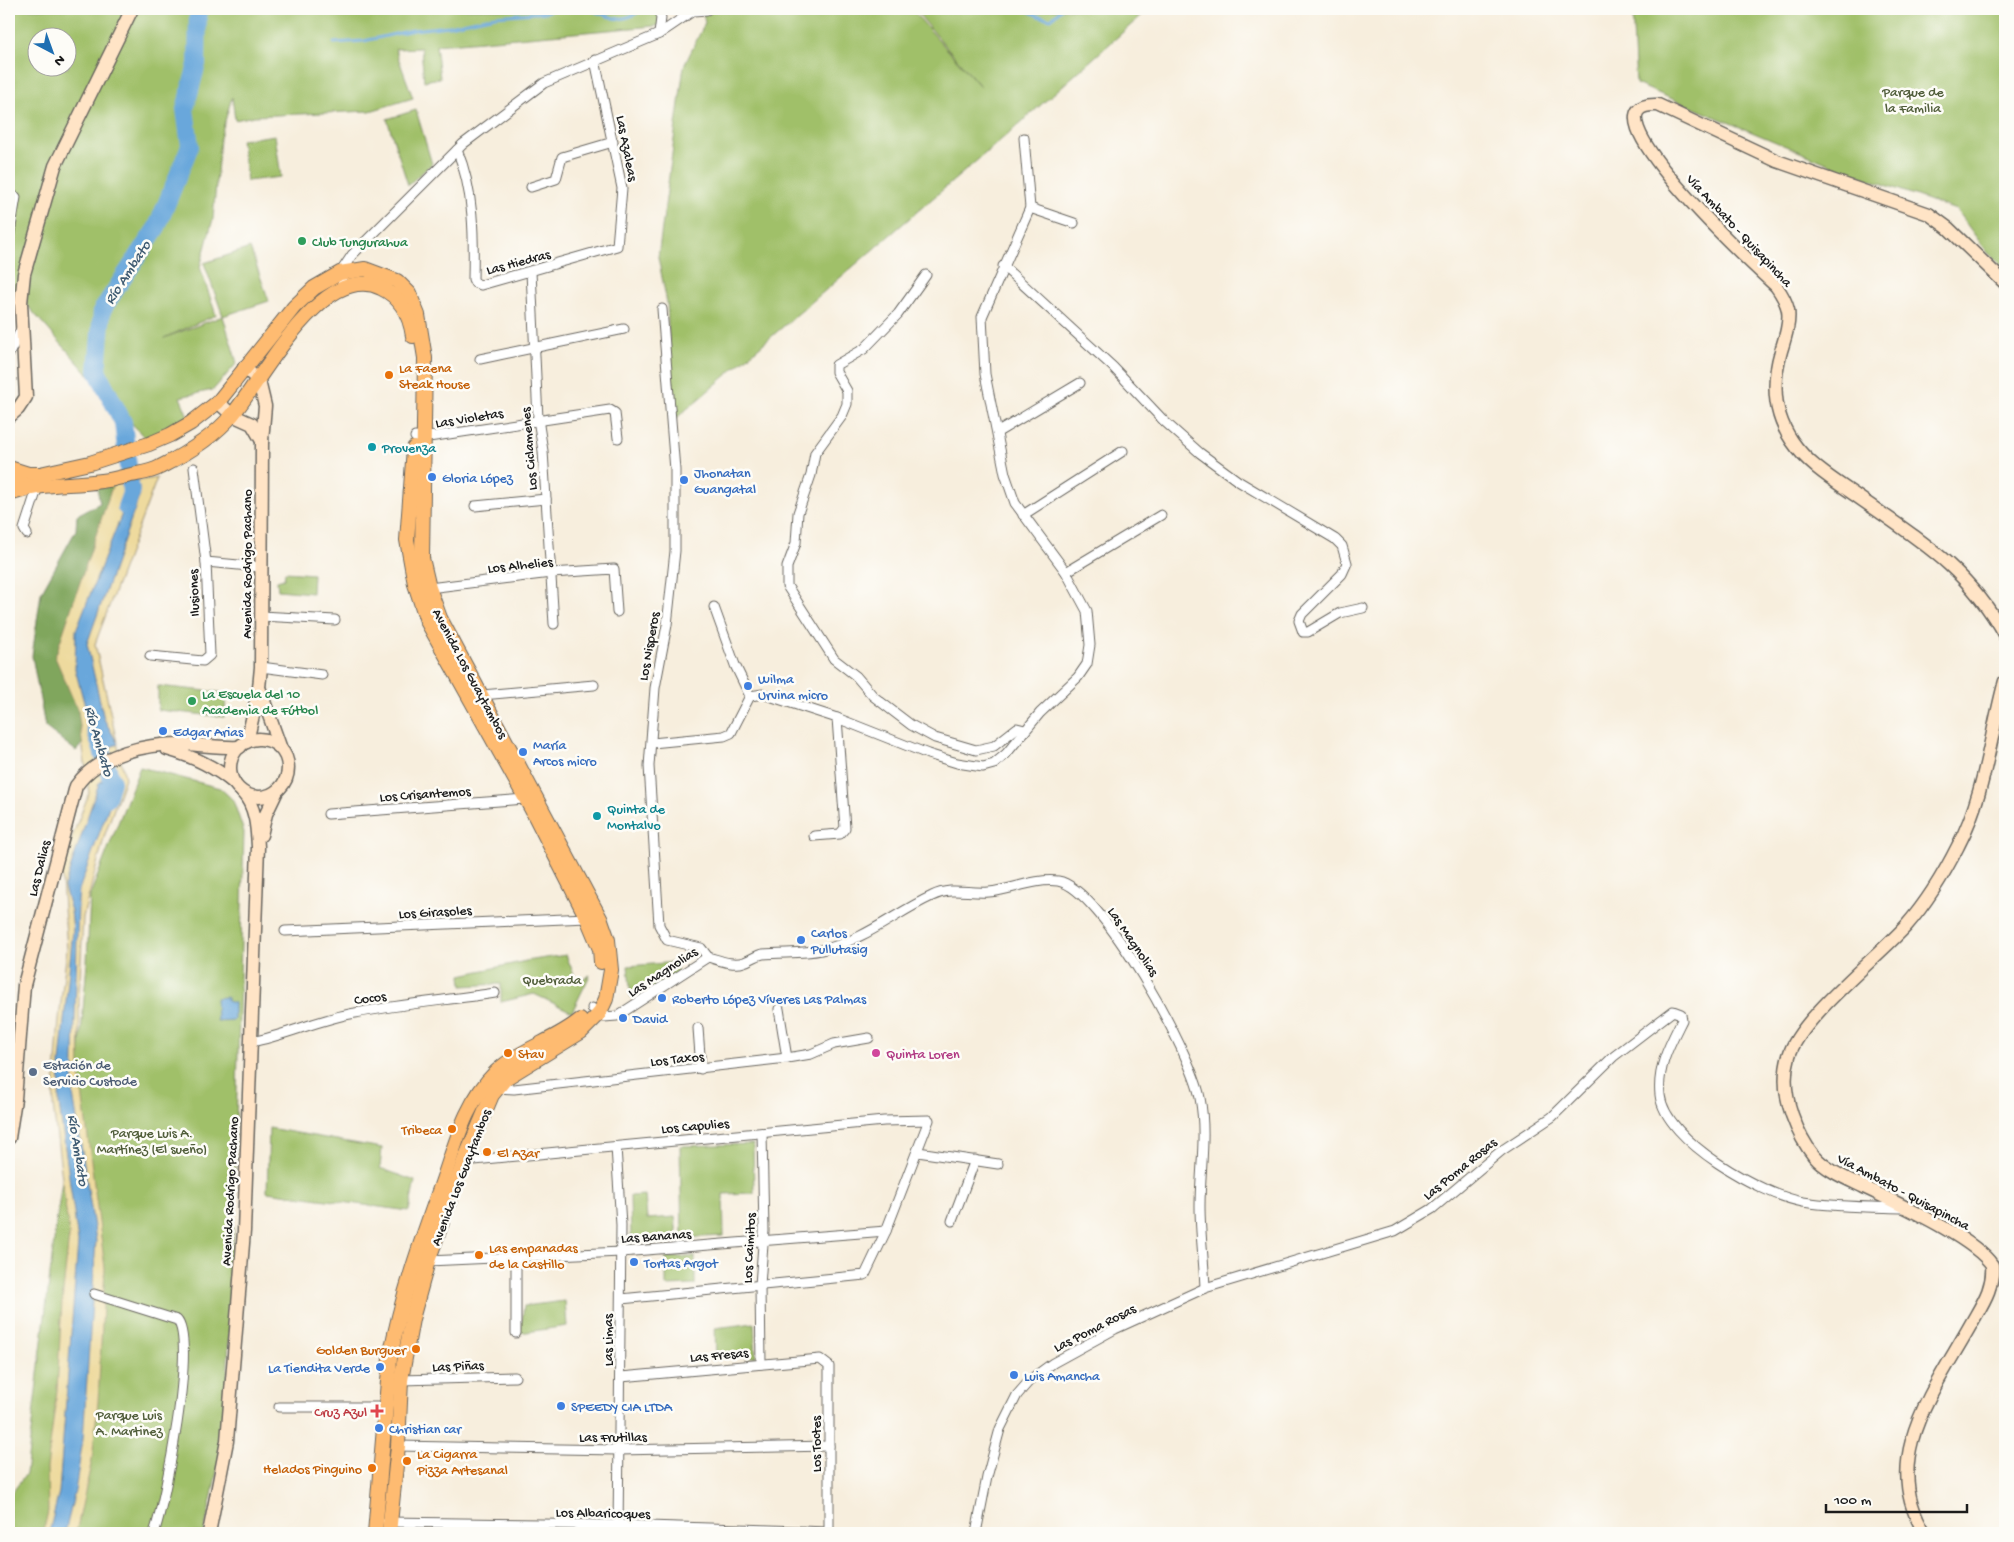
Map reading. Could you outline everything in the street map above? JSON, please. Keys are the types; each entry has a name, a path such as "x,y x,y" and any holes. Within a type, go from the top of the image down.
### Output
{"main road":[{"name":"Avenida Los Guaytambos","path":"9,468 28,474 40,474 90,463 149,444 191,423 218,402 244,367 294,307 314,288 340,273 365,269 398,280 409,293 418,315 425,358 407,540 414,584 427,621 601,920 608,940 606,969 595,1011 581,1032 494,1083 473,1100 460,1130 411,1268 390,1358 386,1407 383,1528"},
{"name":"Avenida Los Guaytambos","path":"9,480 35,486 101,481 159,468 210,435 232,415 305,317 327,298 344,288 365,284 378,287 398,300 406,312 411,325 416,361 422,558 429,588 440,618 482,695 587,918 606,969"},
{"path":"294,307 305,317"},
{"path":"9,494 35,486"},
{"name":"Avenida Los Guaytambos","path":"383,1528 398,1446 401,1380 412,1319 428,1261 494,1083"}],"street":[{"path":"9,417 18,409 26,397 21,303 24,274 55,166 132,9"},
{"path":"344,288 340,273 352,255 457,150 507,109 544,83 659,34 694,11 707,10"},
{"path":"659,34 660,13"},
{"name":"Las Azaleas","path":"595,60 622,188 619,242"},
{"name":"Vía Ambato - Quisapincha","path":"2005,283 1948,228 1929,214 1777,161 1658,105 1648,105 1639,110 1636,119 1637,129 1654,157 1708,222 1776,286 1783,297 1788,309 1788,322 1778,362 1775,390 1776,407 1791,440 1810,462 1830,478 1942,557 1981,596 2005,636"},
{"path":"750,696 763,694 837,718 928,754 956,763 983,767 994,764 1006,754 1025,730 1078,677 1087,664 1090,645 1087,611 1066,572 1023,515 1010,492 985,374 982,317 1030,208 1024,138"},
{"path":"531,187 556,179 562,158 613,142"},
{"name":"Las Hiedras","path":"457,150 462,162 474,228 473,279 475,284 481,285 614,248 619,242"},
{"path":"9,238 16,198"},
{"path":"1030,208 1074,223"},
{"path":"1003,266 1113,367 1164,421 1200,453 1238,481 1335,539 1342,546 1347,563 1330,588 1302,614 1299,622 1303,632 1308,632 1340,613 1363,608"},
{"name":"Los Ciclamenes","path":"530,272 536,348 538,419 546,500 554,624"},
{"path":"926,275 898,314 864,349 836,366 836,372 847,391 847,404 842,416 815,453 811,475 798,513 796,543 787,567 787,586 834,659 856,676 873,696 923,732 946,742 976,750 994,746 1017,728 1025,730"},
{"name":"Los Nisperos","path":"662,309 675,470 675,551 667,625 655,688 649,782 660,931 667,940 701,948 708,957"},
{"path":"9,352 23,325"},
{"path":"480,359 624,329"},
{"path":"244,367 259,381"},
{"name":"Avenida Rodrigo Pachano","path":"244,745 259,688 261,667 260,567 262,441 265,406 259,381"},
{"path":"998,432 1080,383"},
{"path":"218,402 232,415 252,424 262,441"},
{"name":"Las Violetas","path":"418,438 610,410 615,413 618,438"},
{"path":"1023,515 1123,451"},
{"name":"Ilusiones","path":"150,656 203,661 210,655 206,562 194,468"},
{"path":"27,534 24,529 35,486"},
{"path":"475,506 546,500"},
{"path":"1066,572 1161,515"},
{"path":"206,562 260,567"},
{"name":"Los Alhelies","path":"429,588 551,573 614,569 617,612"},
{"path":"714,607 735,665 750,696"},
{"path":"260,616 335,620"},
{"path":"261,667 322,675"},
{"name":"Vía Ambato - Quisapincha","path":"1924,1533 1910,1502 1906,1485 1908,1451 1913,1431 1990,1290 1993,1274 1992,1264 1976,1247 1907,1208 1832,1171 1814,1156 1798,1130 1787,1101 1784,1079 1789,1054 1801,1034 1816,1015 1907,925 1936,886 1959,846 1973,814 2005,681"},
{"path":"482,695 594,686"},
{"name":"Avenida Rodrigo Pachano","path":"259,688 281,749"},
{"path":"652,744 724,736 731,733 750,696"},
{"path":"814,836 840,834 844,828 837,718"},
{"path":"265,740 281,749 286,757 287,775 277,791 260,797 238,787 231,764 244,745 265,740"},
{"name":"Las Dalias","path":"9,1138 15,1099 24,985 72,796 82,778 100,764 132,750 185,744 220,749 244,745"},
{"name":"Las Dalias","path":"157,746 202,761 220,770 238,787"},
{"name":"Avenida Rodrigo Pachano","path":"209,1533 227,1441 244,1231 258,848 256,821 248,798 238,787"},
{"name":"Avenida Rodrigo Pachano","path":"258,848 266,814 277,791"},
{"name":"Los Crisantemos","path":"328,814 532,804"},
{"name":"Las Magnolias","path":"595,1011 610,1018 617,1016 708,957 740,963 763,954 820,951 840,945 878,928 931,896 944,891 958,889 987,892 1059,881 1071,886 1103,916 1147,983 1193,1074 1200,1097 1204,1126 1200,1206 1205,1288"},
{"name":"Los Girasoles","path":"285,931 587,918"},
{"name":"Cocos","path":"251,1042 275,1037 320,1021 356,1012 496,993"},
{"path":"779,1009 786,1058"},
{"name":"Las Poma Rosas","path":"976,1533 987,1478 1000,1429 1017,1395 1032,1379 1053,1363 1115,1330 1205,1288 1395,1231 1425,1214 1501,1152 1552,1117 1613,1057 1673,1011 1681,1014 1682,1020 1664,1059 1660,1075 1660,1097 1668,1118 1683,1137 1724,1166 1774,1194 1811,1202 1907,1208"},
{"path":"698,1028 701,1069"},
{"name":"Los Taxos","path":"494,1083 514,1090 701,1069 811,1054 834,1044 869,1038"},
{"name":"Los Capulies","path":"464,1162 884,1121 929,1120 918,1152"},
{"name":"Los Caimitos","path":"762,1133 764,1241 760,1285 762,1364"},
{"name":"Las Limas","path":"616,1147 621,1252 618,1529"},
{"path":"621,1299 865,1275 886,1231 918,1152 998,1164"},
{"path":"952,1221 974,1160"},
{"name":"Las Bananas","path":"428,1261 621,1252 886,1231"},
{"path":"516,1257 516,1333"},
{"path":"94,1294 177,1320 183,1332 181,1395 173,1454 160,1515 154,1533"},
{"name":"Las Fresas","path":"621,1377 820,1359"},
{"name":"Los Toctes","path":"820,1359 829,1366 829,1533"},
{"name":"Las Piñas","path":"401,1380 515,1377"},
{"path":"279,1407 386,1407"},
{"name":"Las Frutillas","path":"398,1446 618,1450 829,1446"},
{"name":"Los Albaricoques","path":"383,1528 618,1529 829,1533"}],"green space":[{"path":"9,9 662,9 666,25 436,45 440,78 424,81 421,48 395,49 413,98 370,111 254,116 235,120 232,97 220,138 213,219 200,267 216,315 164,338 223,316 237,363 213,390 180,397 191,423 151,445 9,285"},
{"path":"702,9 911,9 981,87 914,9 1149,9 1016,127 673,421 667,303 658,257 684,66 705,23"},
{"name":"Parque de la Familia","path":"1632,9 2005,9 2005,269 1988,253 1956,210 1841,169 1636,84"},
{"path":"416,110 432,164 408,185 387,119"},
{"path":"275,135 281,177 247,181 241,140"},
{"path":"250,248 269,301 223,316 204,263"},
{"path":"123,481 74,630 90,735 76,751 45,727 32,656 41,593 76,530 77,515 100,503 96,483"},
{"path":"285,572 313,574 312,593 278,590 277,581 284,579"},
{"name":"La Escuela del 10 Academia de Fútbol","path":"158,686 227,693 224,717 158,710"},
{"path":"140,767 220,788 233,800 244,832 233,1238 225,1434 204,1533 9,1533 9,1497 26,1474 57,1216 78,1069 87,963 90,895"},
{"name":"Quebrada","path":"566,955 577,982 590,975 572,1012 534,994 501,1002 501,984 462,986 461,975 526,961"},
{"path":"677,962 677,973 642,995 631,998 628,966"},
{"path":"269,1128 382,1148 380,1168 415,1181 409,1211 267,1192"},
{"path":"753,1144 754,1193 723,1194 724,1236 682,1238 680,1146"},
{"path":"645,1195 647,1219 675,1217 677,1237 631,1243 630,1196"},
{"path":"666,1257 695,1257 695,1285 666,1286"},
{"path":"565,1301 567,1326 520,1333 524,1306"},
{"path":"754,1323 756,1357 716,1358 715,1328"}],"sand":[{"path":"157,478 95,644 125,778 105,834 83,917 79,1000 80,1076 105,1268 98,1402 92,1460 76,1533 43,1533 48,1511 47,1468 57,1390 62,1301 69,1235 53,1105 59,1019 67,949 61,866 89,793 78,711 55,657 113,484"}],"water":[{"path":"126,485 139,487 139,497 87,644 104,719 118,744 100,751 92,732 75,669 76,630 123,511"},
{"path":"115,773 117,784 79,890 78,901 73,1094 96,1240 83,1439 75,1491 65,1533 49,1533 59,1492 78,1242 59,1104 60,1062 73,930 71,911 64,887 99,783"},
{"path":"227,997 227,1001 234,1003 234,1020 217,1021 216,998"}],"waterway":[{"name":"Río Ambato","path":"126,507 131,493 123,422 97,371 102,310 157,227 190,146 185,109 197,64 198,9"},
{"path":"334,43 364,41 413,30 449,26 495,16 547,12 553,9"},
{"path":"589,9 616,18 629,17 643,9"},
{"path":"1024,9 1038,16 1051,19 1061,9"},
{"name":"Río Ambato","path":"95,728 112,782 107,798"}],"place":[{"name":"Club Tungurahua","path":"302,241"},
{"name":"La Faena Steak House","path":"389,375"},
{"name":"Provenza","path":"372,447"},
{"name":"Gloria López","path":"432,477"},
{"name":"Jhonatan Guangatal","path":"684,480"},
{"name":"Wilma Urvina micro","path":"748,686"},
{"name":"La Escuela del 10 Academia de Fútbol","path":"192,701"},
{"name":"Edgar Arias","path":"163,731"},
{"name":"María Arcos micro","path":"523,752"},
{"name":"Quinta de Montalvo","path":"597,816"},
{"name":"Carlos Pullutasig","path":"801,940"},
{"name":"Roberto López Víveres Las Palmas","path":"662,998"},
{"name":"David","path":"623,1018"},
{"name":"Stav","path":"508,1053"},
{"name":"Quinta Loren","path":"876,1053"},
{"name":"Estación de Servicio Custode","path":"33,1072"},
{"name":"Tribeca","path":"452,1129"},
{"name":"El Azar","path":"487,1152"},
{"name":"Las empanadas de la Castillo","path":"479,1255"},
{"name":"Tortas Argot","path":"634,1262"},
{"name":"Golden Burguer","path":"416,1349"},
{"name":"La Tiendita Verde","path":"380,1367"},
{"name":"Luis Amancha","path":"1014,1375"},
{"name":"SPEEDY CIA LTDA","path":"561,1406"},
{"name":"Cruz Azul","path":"377,1411"},
{"name":"Christian car","path":"379,1428"},
{"name":"La Cigarra Pizza Artesanal","path":"407,1461"},
{"name":"Helados Pinguino","path":"372,1468"}],"park label":[{"name":"Parque Luis A. Martínez (El sueño)","path":"152,1140"},
{"name":"Parque Luis A. Martinez","path":"129,1422"}]}
